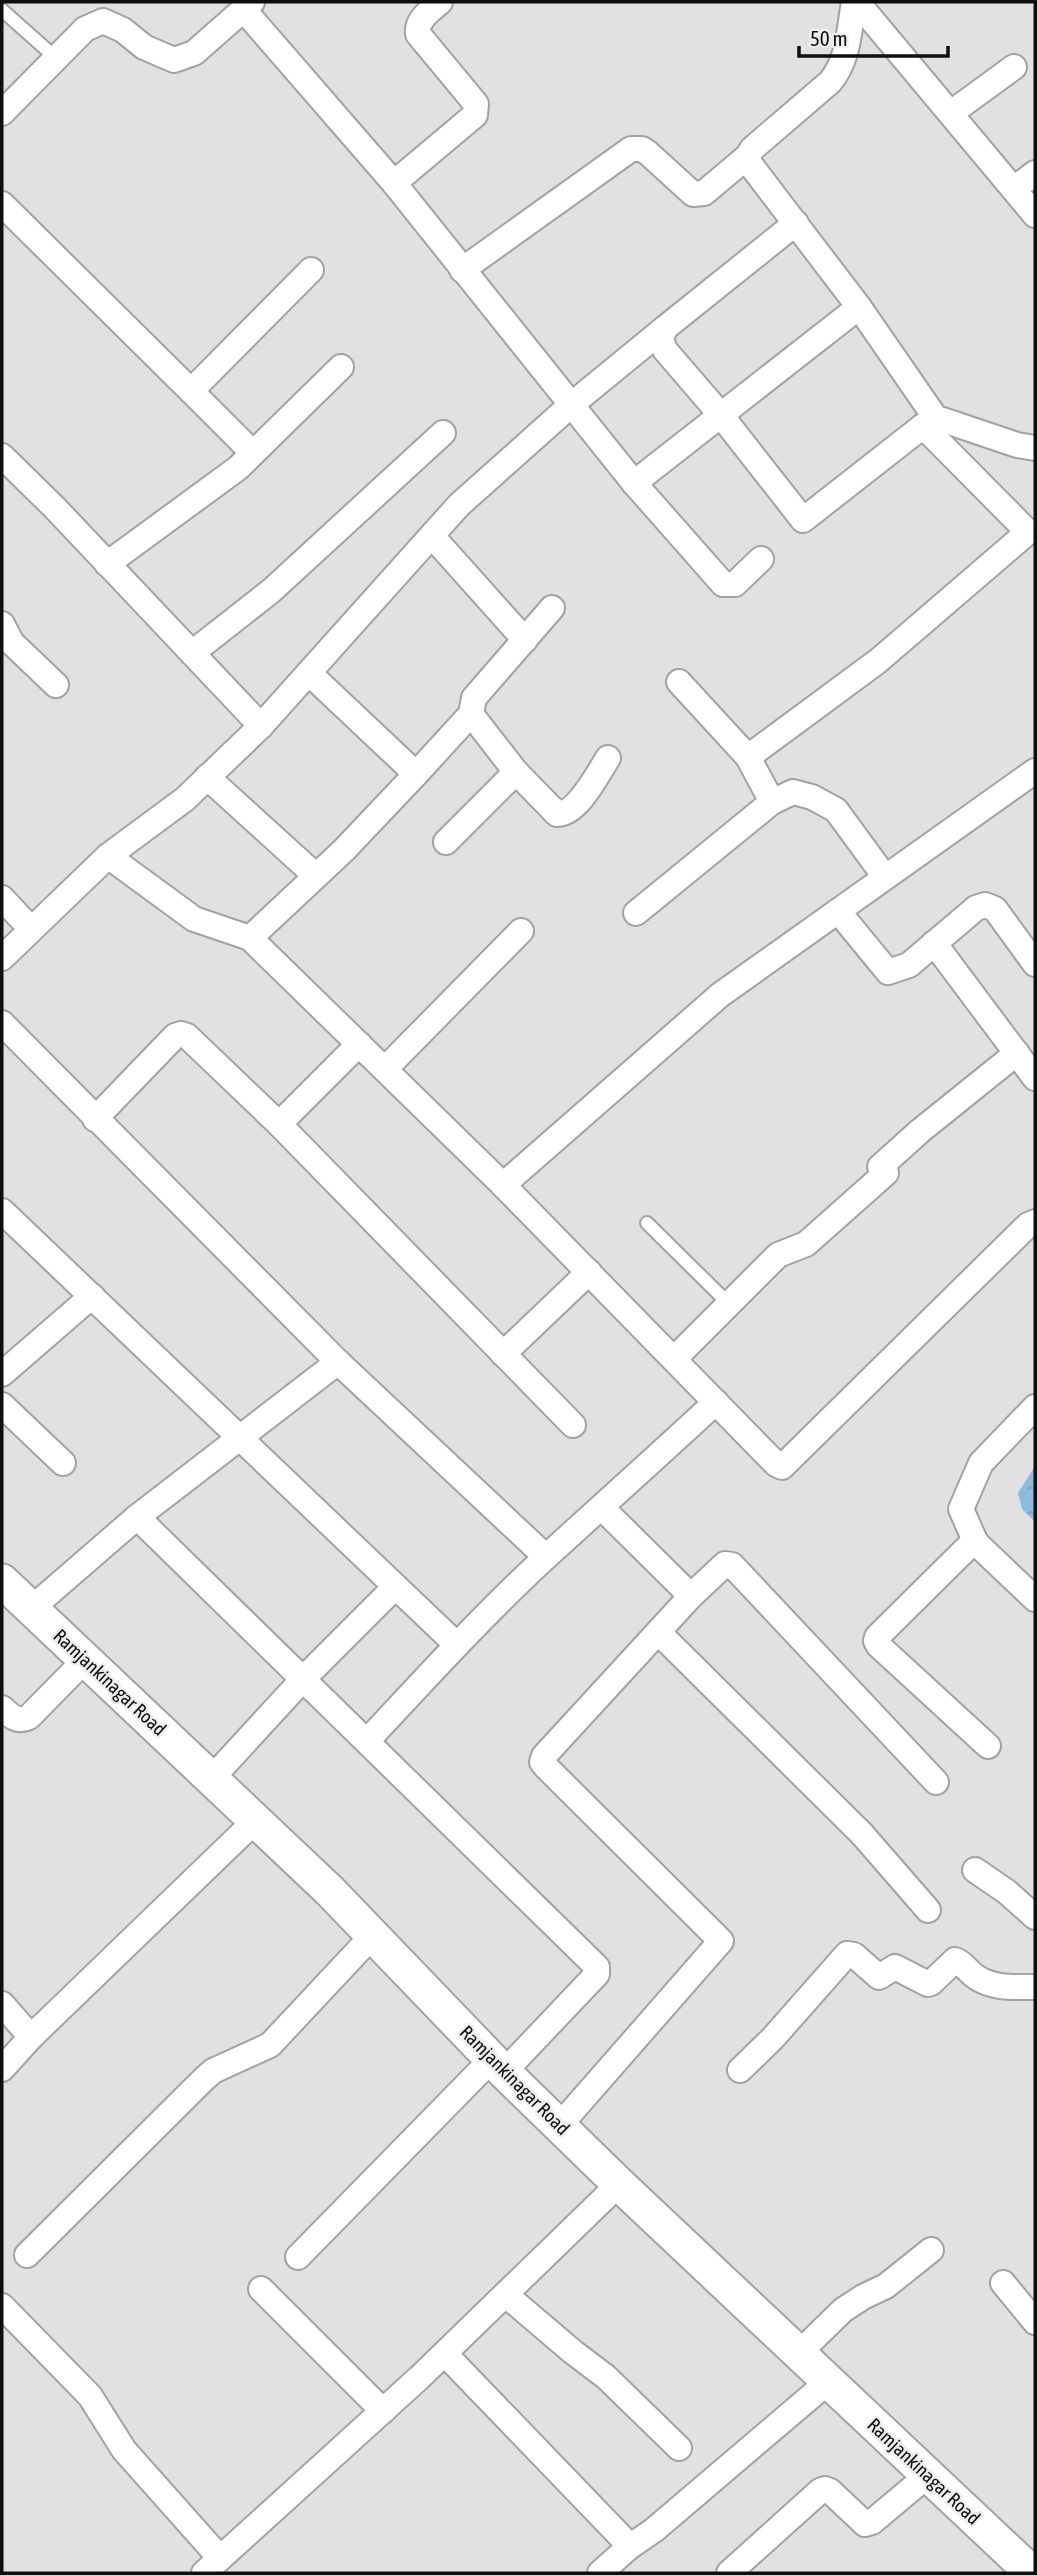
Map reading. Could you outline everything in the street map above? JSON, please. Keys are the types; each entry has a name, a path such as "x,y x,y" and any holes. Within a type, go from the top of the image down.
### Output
{"street":[{"path":"394,183 475,115 477,110 476,104 418,34 417,29 422,19 440,2"},
{"path":"462,270 631,149 642,149 648,153 693,194 704,192 748,156 752,149 839,72 845,58 855,2"},
{"path":"855,2 1035,215"},
{"path":"2,113 85,29 103,21 123,30 144,47 174,60 194,53 247,6 394,183 634,483 723,584 735,584 761,559"},
{"path":"951,113 1014,67"},
{"path":"748,156 750,164 859,307 930,423 1032,537 878,661 748,757"},
{"path":"1014,189 1035,173"},
{"path":"2,204 253,453"},
{"path":"2,958 108,856 184,799 261,726 459,505 570,405 796,223"},
{"path":"191,391 311,270"},
{"path":"634,483 859,307"},
{"path":"664,328 661,339 665,349 803,520 930,423 943,420 1017,445 1035,448"},
{"path":"107,564 238,468 341,367"},
{"path":"192,653 271,591 443,433"},
{"path":"2,456 261,726"},
{"path":"432,536 525,640"},
{"path":"250,937 344,850 416,774 471,714 474,698 552,608"},
{"path":"2,624 12,643 56,685"},
{"path":"310,674 416,774"},
{"path":"679,682 748,757 772,802"},
{"path":"471,714 516,772 557,814 566,814 575,807 608,758"},
{"path":"503,1185 720,995 1035,771"},
{"path":"446,842 516,772"},
{"path":"207,777 316,876"},
{"path":"636,913 772,802 793,792 812,797 836,810 885,877"},
{"path":"108,856 194,919 250,937 503,1185 776,1464 782,1467 1028,1225 1035,1222"},
{"path":"2,898 31,929"},
{"path":"838,911 888,972 909,965 976,908 985,905 995,909 1035,964"},
{"path":"384,1069 521,931"},
{"path":"934,943 1035,1078"},
{"path":"2,1023 338,1362 546,1557"},
{"path":"95,1119 175,1036 187,1036 279,1124 573,1425"},
{"path":"279,1124 359,1044"},
{"path":"674,1359 778,1255 806,1244 883,1170 920,1130 1017,1053"},
{"path":"2,1212 394,1588 457,1645"},
{"path":"503,1354 589,1272"},
{"path":"2,1374 92,1296"},
{"path":"32,1608 137,1517 338,1362"},
{"path":"368,1740 457,1645 546,1557 716,1402"},
{"path":"2,1405 63,1463"},
{"path":"1035,1407 981,1462 961,1509 976,1543 1035,1599"},
{"path":"602,1508 691,1596"},
{"path":"137,1517 368,1740 597,1967 597,1974 298,2257"},
{"path":"976,1543 970,1545 895,1618 876,1641 988,1746"},
{"path":"560,2125 721,1941 542,1762 544,1756 691,1596 725,1564 732,1565 936,1782"},
{"name":"Ramjankinagar Road","path":"2,1581 256,1820 373,1935 498,2065 619,2183 1032,2573"},
{"path":"212,1778 304,1678 394,1588"},
{"path":"659,1633 862,1834 928,1910"},
{"path":"5,1715 22,1721 29,1717 86,1659"},
{"path":"2,2069 31,2036 256,1820"},
{"path":"975,1870 1007,1892 1035,1917"},
{"path":"27,2255 213,2071 270,2045 373,1935"},
{"path":"740,2070 773,2038 847,1954 854,1955 879,1977 895,1967 928,1984 955,1960 984,1982 1004,1988 1035,1987"},
{"path":"2,2004 31,2036"},
{"path":"2,2305 90,2396 124,2449 212,2566 445,2354 619,2183"},
{"path":"799,2353 843,2310 886,2286 931,2250"},
{"path":"1003,2283 1035,2322"},
{"path":"261,2289 383,2411"},
{"path":"506,2295 606,2377 679,2448"},
{"path":"445,2354 627,2543 628,2548"},
{"path":"600,2573 829,2381"},
{"path":"729,2573 820,2491 830,2491 865,2524 872,2522 928,2475"}],"lane":[{"path":"2,10 56,58"},
{"path":"648,1223 729,1304"}],"water":[{"path":"1035,1466 1035,1522 1022,1509 1018,1493"}]}
